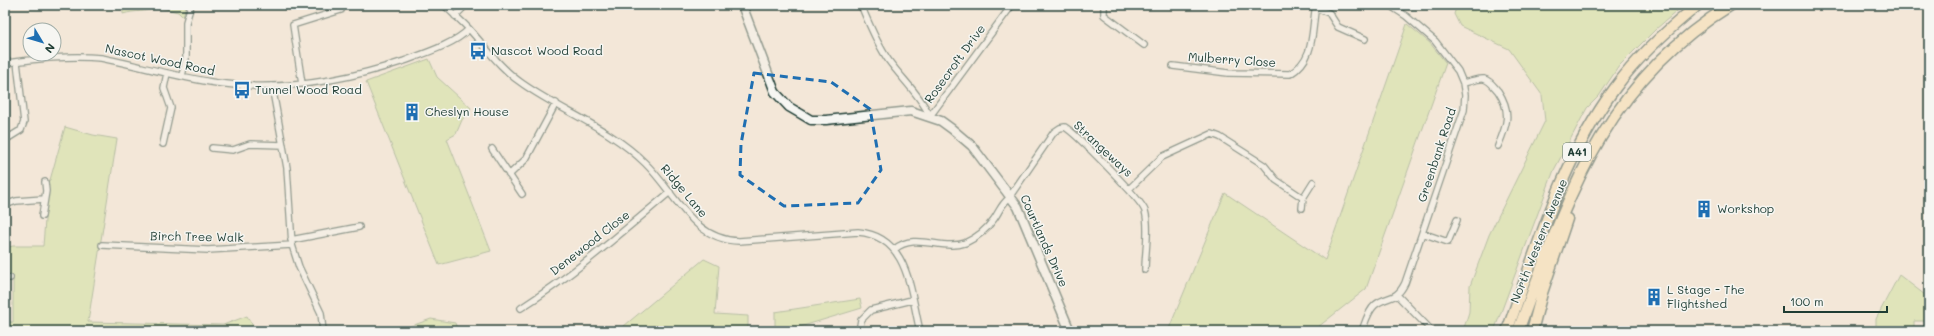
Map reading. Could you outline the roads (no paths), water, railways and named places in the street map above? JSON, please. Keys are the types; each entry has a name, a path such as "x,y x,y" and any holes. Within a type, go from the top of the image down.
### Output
{"highway":[{"name":"North Western Avenue","path":"1507,331 1560,187 1573,158 1596,117 1615,88 1639,59 1665,32 1698,5"},
{"name":"North Western Avenue","path":"1518,331 1576,182 1623,103 1650,70 1689,34 1731,5"},
{"path":"1532,331 1553,259 1593,152"}],"street":[{"path":"182,76 186,58 186,22 191,5"},
{"name":"Ridge Lane","path":"444,5 469,29 506,70 522,84 606,131 628,147 645,163 698,226 709,234 723,239 739,241 858,232 877,236 891,244 903,263 920,331"},
{"path":"455,16 466,5"},
{"name":"Courtlands Drive","path":"742,5 775,92 789,107 811,120 907,111 917,112 930,116 952,129 972,146 1010,195 1020,212 1070,331"},
{"path":"861,5 874,35 889,61 924,102 930,116"},
{"name":"Rosecroft Drive","path":"930,116 1012,5"},
{"path":"1104,5 1104,15 1144,46"},
{"name":"Greenbank Road","path":"1389,5 1406,16 1435,41 1451,60 1463,83 1465,95 1464,110 1405,283 1396,295"},
{"path":"1316,6 1329,13 1342,30 1365,39"},
{"name":"Mulberry Close","path":"1173,66 1228,73 1290,74 1298,69 1307,56 1313,39 1312,23 1316,6"},
{"path":"302,84 293,25 341,10"},
{"name":"Nascot Wood Road","path":"5,63 86,57 101,58 167,73 229,84 272,86 302,84 343,78 391,66 452,41 469,29"},
{"path":"5,140 21,130 24,122 17,62"},
{"path":"163,144 171,108 164,88 167,73"},
{"path":"1463,83 1479,79 1486,80 1494,87 1504,101 1507,112 1506,123 1498,146"},
{"path":"272,86 287,168 292,242 299,267 321,313 323,331"},
{"path":"509,175 526,159 556,103"},
{"name":"Strangeways","path":"1010,195 1054,132 1062,127 1068,129 1129,189 1143,205 1146,216 1145,270"},
{"path":"1129,189 1162,157 1212,134 1220,137 1264,165 1276,180 1303,198"},
{"path":"212,148 233,150 250,144 283,145"},
{"path":"492,149 522,194"},
{"path":"42,216 45,182"},
{"path":"1302,208 1303,198 1313,182"},
{"name":"Denewood Close","path":"521,308 593,258 670,192"},
{"path":"895,249 908,242 956,245 965,242 990,224 1001,205 1010,195"},
{"path":"5,205 16,201 44,199"},
{"path":"1422,232 1448,242 1457,220"},
{"name":"Birch Tree Walk","path":"102,245 208,250 292,242 359,227"},
{"path":"1362,331 1367,318 1375,305 1396,295 1432,331"},
{"path":"859,331 861,320 871,310 912,300"}],"railway":[{"path":"1911,329 1929,329"}],"place":[{"name":"Nascot Wood Road","path":"478,51"},
{"name":"Tunnel Wood Road","path":"242,90"},
{"name":"Cheslyn House","path":"412,112"},
{"name":"Workshop","path":"1704,209"},
{"name":"L Stage - The Flightshed","path":"1654,297"}]}
